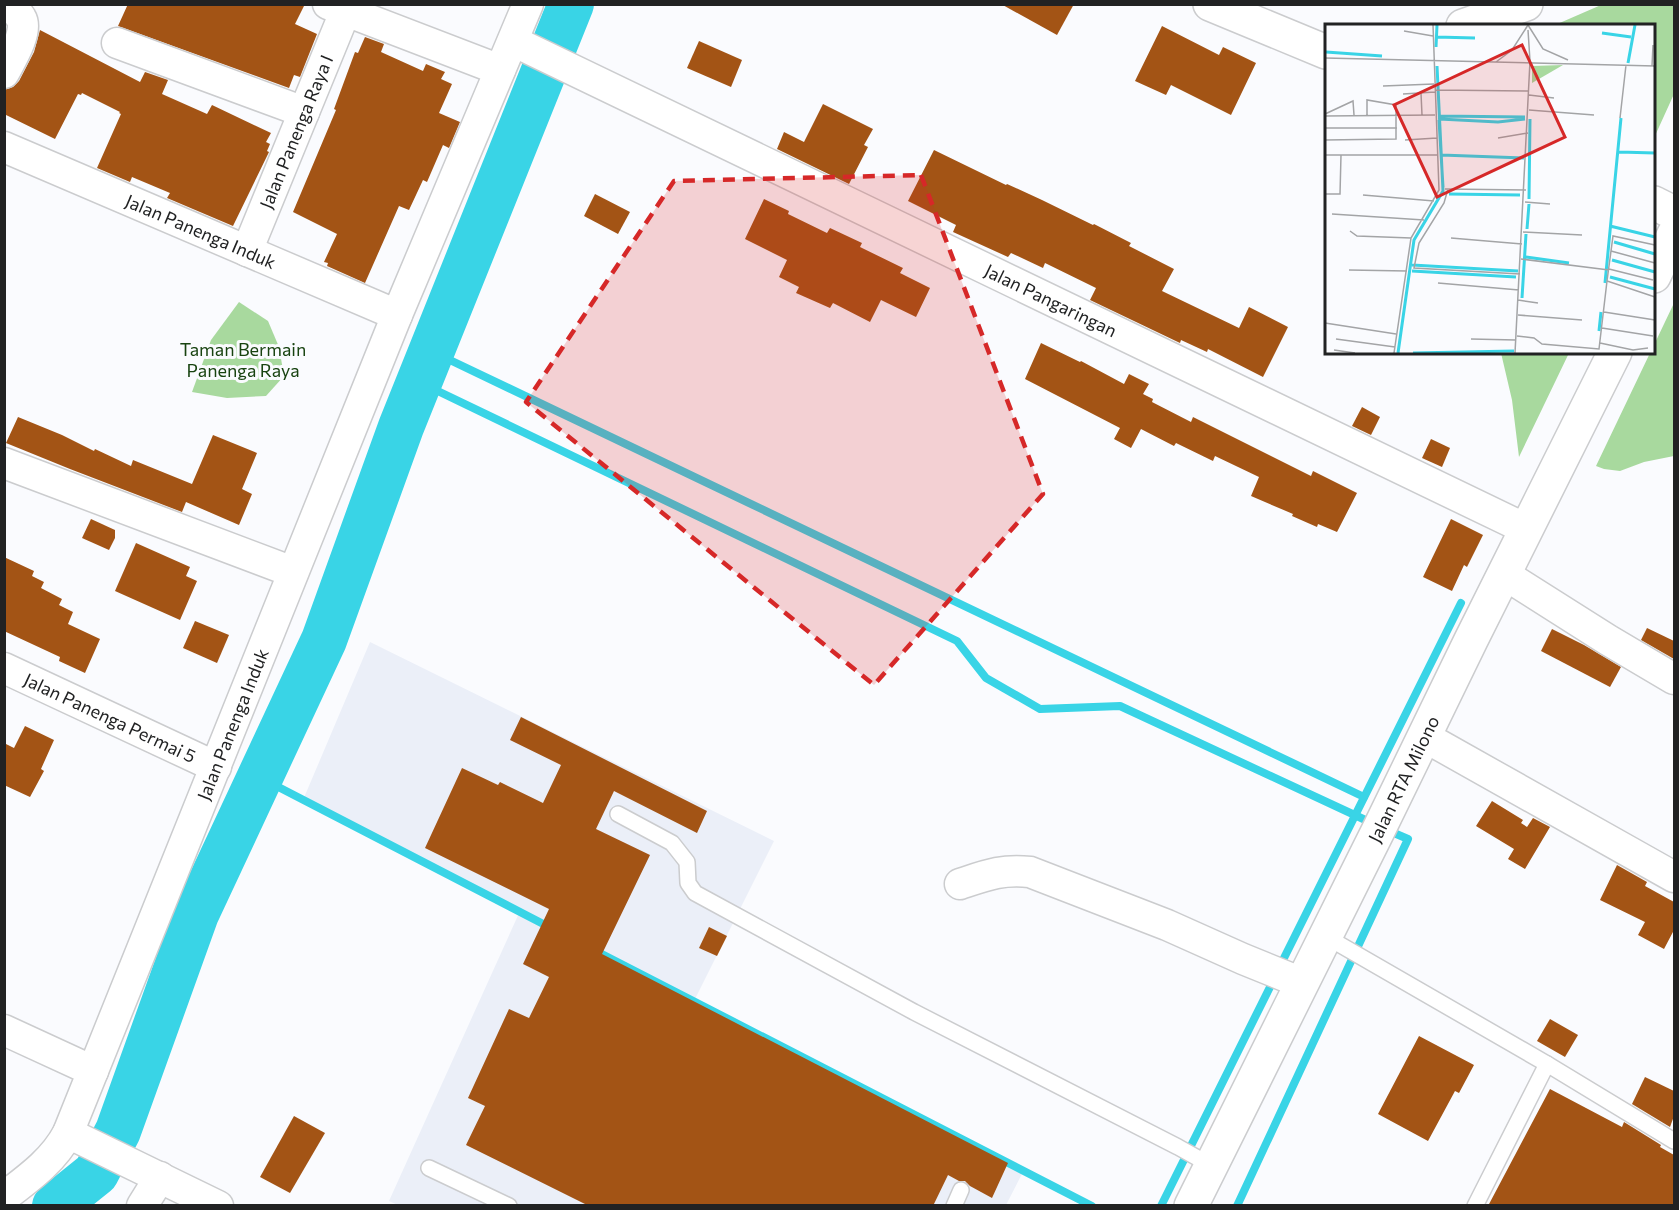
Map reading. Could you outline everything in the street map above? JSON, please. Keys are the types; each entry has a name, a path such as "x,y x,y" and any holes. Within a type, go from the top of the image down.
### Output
{"main road":[{"path":"1210,4 1322,47"},
{"path":"1469,24 1526,4"},
{"path":"1655,204 1674,213"},
{"path":"1655,272 1674,234"},
{"name":"Jalan RTA Milono","path":"1191,1206 1204,1162 1302,983 1614,354"}],"street":[{"path":"4,73 24,27 22,19 6,4"},
{"name":"Jalan Panenga Induk","path":"4,1197 40,1168 62,1146 77,1137 93,1071 397,315 500,70 523,45 528,4"},
{"name":"Jalan Panenga Raya I","path":"247,251 304,112 336,8 500,70"},
{"path":"117,43 304,112"},
{"name":"Jalan Pangaringan","path":"523,45 1526,529"},
{"name":"Jalan Panenga Induk","path":"4,147 397,315"},
{"path":"4,463 293,572"},
{"path":"1504,574 1674,679"},
{"name":"Jalan Panenga Permai 5","path":"4,668 216,767"},
{"path":"1425,737 1674,877"},
{"path":"960,884 999,871 1030,872 1167,925 1302,983"},
{"path":"4,1030 93,1071"},
{"path":"77,1137 218,1206"},
{"path":"142,1206 160,1178"}],"lane":[{"path":"618,814 672,843 687,862 688,884 695,893 914,1012 1204,1162"},
{"path":"1325,936 1547,1064 1674,1141"},
{"path":"1475,1206 1547,1064"},
{"path":"429,1168 509,1206"},
{"path":"954,1206 962,1190"}],"highlighted area":[{"path":"921,175 1043,494 874,685 526,402 674,181"}],"shaded area":[{"path":"370,642 774,841 694,1001 1024,1170 1006,1205 400,1206 389,1201 520,911 303,800"}],"green space":[{"path":"1601,5 1674,5 1674,94 1655,136 1655,24 1557,24"},
{"name":"Taman Bermain Panenga Raya","path":"239,302 268,321 279,347 284,376 266,396 227,398 192,392 211,340"},
{"path":"1674,303 1674,456 1644,462 1620,471 1596,466 1650,354 1655,354 1655,343"},
{"path":"1501,354 1569,354 1519,457 1512,400"}],"building":[{"path":"128,4 305,4 295,24 317,34 300,77 294,75 289,88 118,26"},
{"path":"1001,4 1074,4 1057,35"},
{"path":"1162,26 1219,55 1223,47 1256,63 1231,115 1171,85 1166,95 1135,81"},
{"path":"40,30 140,82 145,72 168,80 162,94 207,114 212,105 271,133 266,142 270,144 267,151 269,152 233,226 167,198 170,193 132,177 130,182 97,168 121,114 82,93 78,94 55,139 4,114 4,90 13,87 19,81 34,52"},
{"path":"365,37 384,44 381,52 423,71 426,64 445,72 441,79 452,84 439,113 460,122 449,148 443,145 427,182 423,180 409,210 399,206 365,283 327,266 328,263 324,262 337,234 293,212 336,110 334,109 355,52 358,53"},
{"path":"699,41 742,60 731,87 687,68"},
{"path":"823,104 873,129 864,145 868,147 849,184 777,149 784,132 804,142"},
{"path":"934,150 1094,224 1131,243 1129,246 1174,269 1162,291 1239,328 1249,307 1288,327 1263,377 1208,349 1207,352 1181,340 1180,343 1090,300 1096,288 1045,263 1043,268 1011,253 1008,257 953,232 956,225 908,201"},
{"path":"595,194 630,212 618,234 584,216"},
{"path":"764,199 789,211 788,214 827,233 830,228 862,243 860,247 903,268 900,273 930,288 916,317 881,300 870,322 833,303 830,308 796,293 799,287 779,277 787,260 745,239"},
{"path":"1041,343 1124,384 1129,374 1149,384 1143,394 1153,399 1152,402 1191,422 1193,417 1311,476 1313,471 1357,493 1337,532 1318,524 1317,527 1251,496 1259,477 1215,456 1213,461 1176,443 1174,446 1141,429 1131,448 1114,439 1120,428 1025,379"},
{"path":"1362,407 1380,417 1371,435 1352,426"},
{"path":"18,417 131,466 133,460 192,484 213,435 257,453 242,489 252,494 239,525 186,502 182,512 6,443"},
{"path":"1431,439 1450,448 1442,467 1422,458"},
{"path":"91,519 115,530 115,538 109,550 82,538"},
{"path":"1451,519 1483,535 1467,567 1464,565 1452,591 1423,577"},
{"path":"136,543 190,567 186,576 197,581 180,620 115,591"},
{"path":"4,557 34,571 32,576 44,582 41,588 62,599 59,605 73,612 68,624 100,639 85,673 59,661 60,657 4,631"},
{"path":"195,621 229,635 217,663 183,648"},
{"path":"1647,628 1674,641 1674,659 1641,640"},
{"path":"1552,629 1621,667 1610,687 1541,651"},
{"path":"521,717 707,811 697,833 614,791 596,829 650,855 602,954 1008,1163 992,1198 965,1181 959,1181 948,1175 933,1206 589,1206 466,1145 485,1106 468,1098 509,1009 529,1018 549,977 523,964 549,909 425,848 462,768 498,785 500,782 543,803 561,765 510,740"},
{"path":"25,726 54,740 41,769 44,771 30,797 4,785 4,743 14,748"},
{"path":"1492,801 1523,820 1521,823 1527,827 1533,818 1550,827 1525,869 1508,859 1514,849 1476,826"},
{"path":"1617,865 1647,882 1645,886 1674,902 1674,930 1664,949 1638,935 1645,922 1600,900"},
{"path":"709,927 727,936 717,956 699,948"},
{"path":"1550,1019 1578,1035 1565,1057 1537,1041"},
{"path":"1419,1036 1474,1065 1459,1093 1455,1091 1428,1141 1378,1114"},
{"path":"1645,1077 1674,1091 1674,1116 1670,1127 1632,1104"},
{"path":"1550,1089 1622,1127 1624,1122 1674,1155 1674,1206 1488,1206"},
{"path":"294,1116 325,1133 290,1193 260,1177"}],"waterway":[{"path":"542,48 559,4"},
{"path":"55,1206 96,1173 118,1131 196,914 324,640 401,427 571,4"},
{"path":"118,1131 193,888 286,688 368,497 450,273 537,59"},
{"path":"431,351 1364,797"},
{"path":"419,382 957,641 986,678 1040,709 1120,706 1374,824"},
{"path":"1280,966 1461,603"},
{"path":"259,777 551,928"},
{"path":"1237,1206 1408,839 1387,830"},
{"path":"594,950 1092,1206"},
{"path":"1161,1206 1275,977"},
{"path":"64,1199 78,1206"}]}
